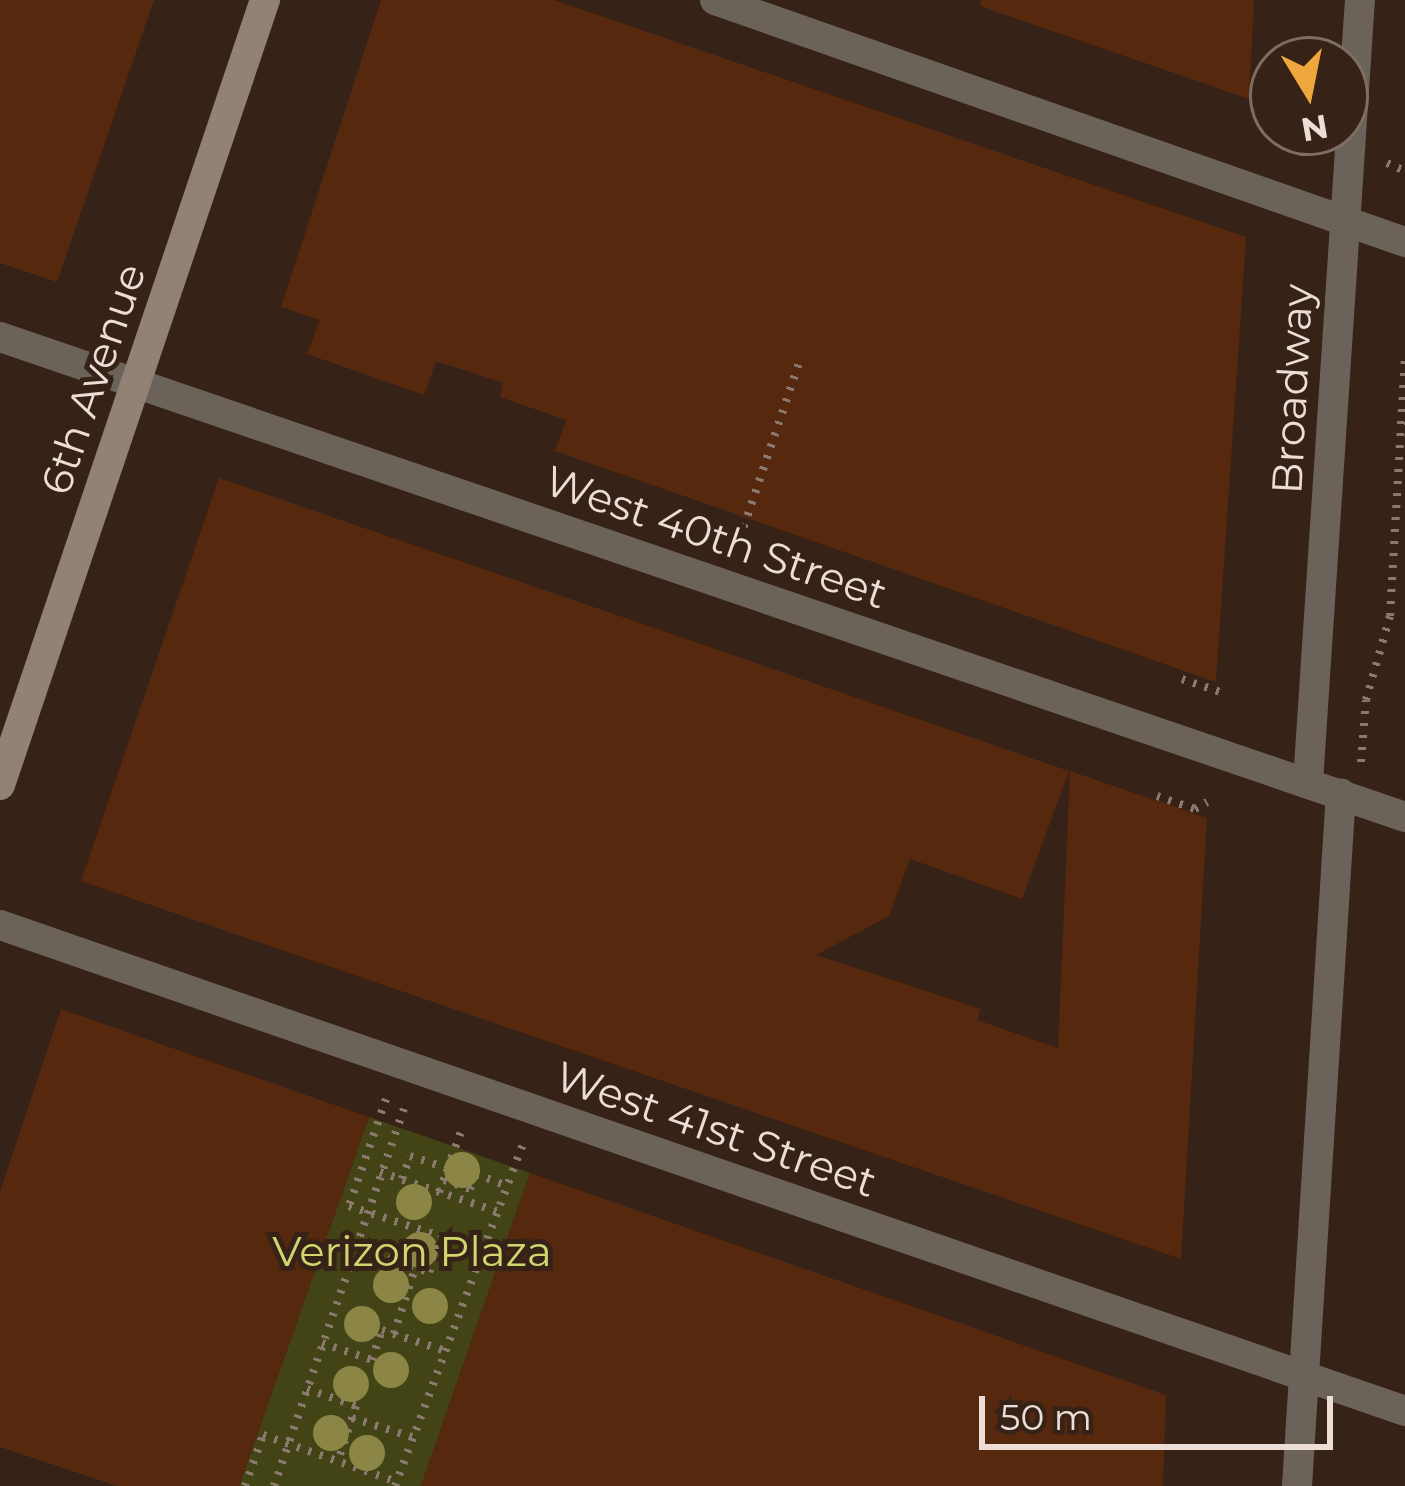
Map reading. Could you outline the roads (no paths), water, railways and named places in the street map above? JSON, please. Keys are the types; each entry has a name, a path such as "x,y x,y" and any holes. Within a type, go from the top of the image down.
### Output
{"main road":[{"name":"6th Avenue","path":"0,785 265,0"}],"street":[{"path":"715,0 1405,242"},
{"name":"Broadway","path":"1308,782 1360,0"},
{"name":"West 40th Street","path":"0,337 1405,817"},
{"path":"1298,1486 1341,794"},
{"name":"West 41st Street","path":"0,925 1405,1411"}],"park label":[{"name":"Verizon Plaza","path":"412,1251"}]}
